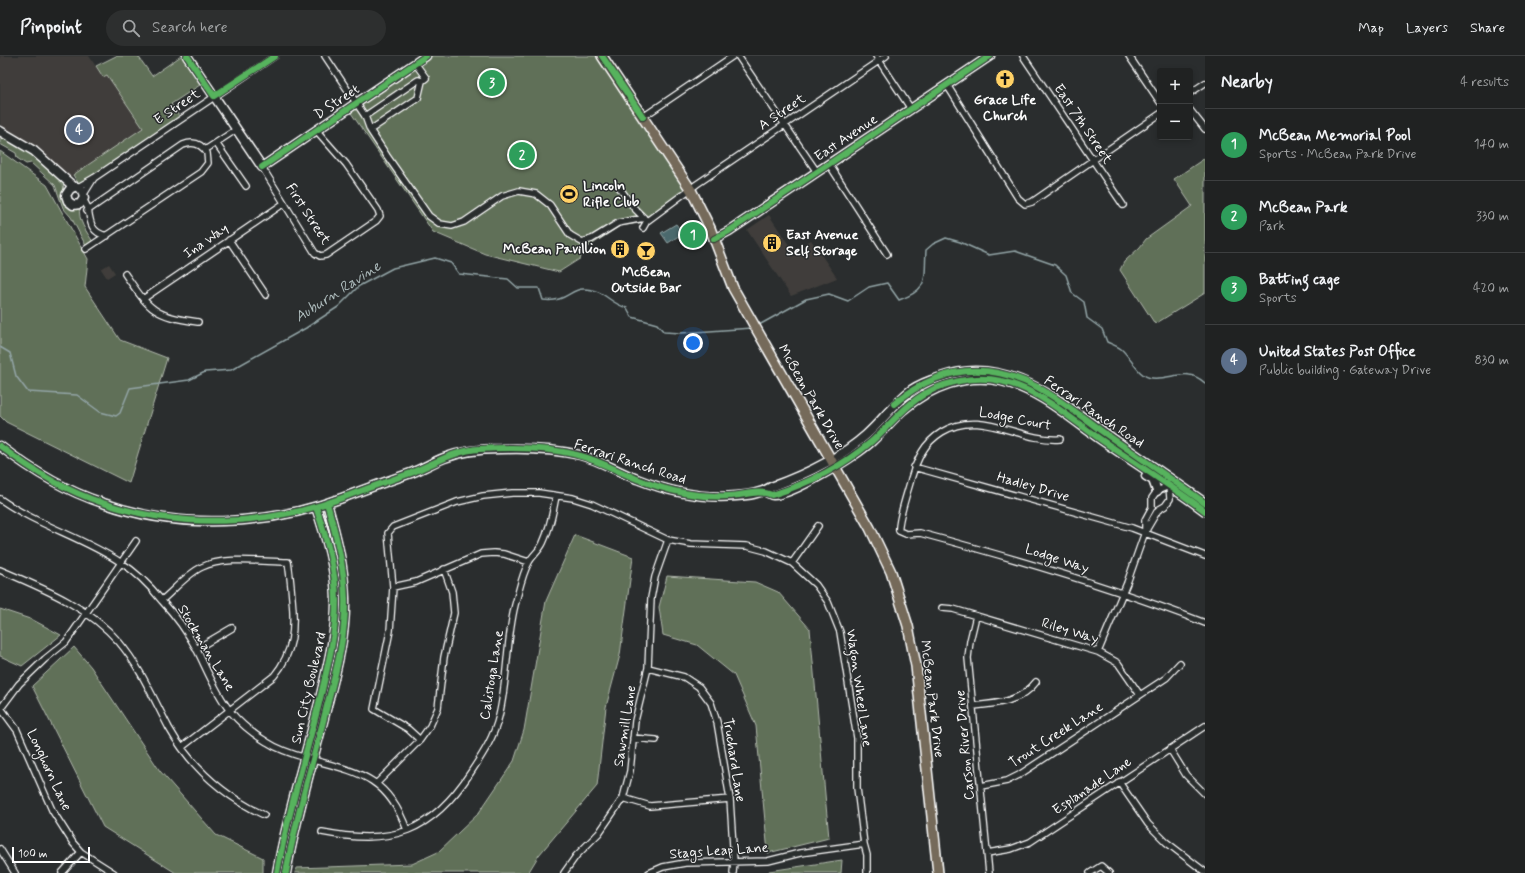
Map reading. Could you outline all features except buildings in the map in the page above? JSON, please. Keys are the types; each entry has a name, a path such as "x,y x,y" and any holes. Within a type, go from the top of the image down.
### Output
{"main road":[{"name":"First Street","path":"187,56 262,167"},
{"name":"D Street","path":"262,167 426,56"},
{"name":"McBean Park Drive","path":"602,56 691,190 714,238 733,288 742,306 877,541 890,572 908,626 918,681 938,873"},
{"name":"East Avenue","path":"714,238 729,231 990,56"},
{"path":"0,131 28,146 59,175 75,187 81,189 82,199 71,204 68,201 67,192 59,175"},
{"path":"67,192 75,187"},
{"name":"Ferrari Ranch Road","path":"832,463 864,436 894,404 912,389 950,374 969,371 987,371 1004,374 1039,388 1171,483 1205,511"},
{"name":"Ferrari Ranch Road","path":"0,446 20,462 82,495 103,504 150,515 183,519 241,520 285,514 316,507 413,472 444,458 478,449 551,450 582,456 651,484 702,496 731,496 764,491 815,468 832,463 870,443 902,411 918,398 932,390 953,383 969,380 1002,381 1021,388 1050,403 1104,441 1171,483 1205,502"},
{"path":"1104,441 1127,462 1153,480 1157,490"},
{"name":"Sun City Boulevard","path":"277,873 287,824 338,662 345,613 343,565 327,504"},
{"name":"Sun City Boulevard","path":"286,873 330,660 335,620 336,600 332,567 316,507"}],"street":[{"name":"E Street","path":"75,187 94,178 275,56"},
{"path":"324,56 357,103 365,116 370,130 429,216 440,224 452,226 464,222 502,196 519,191 536,194 550,205 570,235 582,242 592,239 618,223 646,220"},
{"path":"642,117 733,56"},
{"path":"738,56 816,172"},
{"name":"A Street","path":"646,220 784,125 877,58 886,56"},
{"name":"East 7th Street","path":"1023,56 1123,205"},
{"path":"1129,56 1157,98"},
{"path":"877,58 911,109"},
{"path":"370,130 418,98 422,81 426,78 415,63"},
{"path":"365,116 418,80 422,81"},
{"path":"1193,91 1205,83"},
{"path":"947,85 1018,198 1025,204 1032,202 1157,116"},
{"path":"1193,114 1205,129"},
{"path":"205,150 237,129"},
{"name":"First Street","path":"262,167 283,204 315,253 320,256 326,255 376,221 380,216 378,210 346,164 316,130"},
{"path":"86,250 202,172 208,163 205,150 194,143 183,145 87,211"},
{"path":"216,143 246,186"},
{"path":"829,164 888,254"},
{"name":"E Street","path":"82,199 94,178"},
{"path":"619,187 634,208 646,220"},
{"path":"82,199 94,230 97,233 107,236"},
{"name":"Ina Way","path":"142,299 283,204"},
{"path":"643,228 646,220"},
{"path":"229,240 266,294"},
{"path":"125,274 142,299 153,310 166,317 198,322"},
{"name":"Lodge Court","path":"899,532 898,525 902,517 914,467 923,448 935,436 948,428 966,423 984,423 1038,438 1060,439"},
{"name":"Hadley Drive","path":"914,467 1145,532 1205,556"},
{"path":"1145,532 1145,520 1152,507 1152,498 1157,490 1171,483"},
{"path":"1098,652 1123,592 1145,532 1158,510 1166,506 1170,499 1171,483"},
{"name":"Wagon Wheel Lane","path":"420,740 408,729 374,709 390,631 393,587 388,532 393,527 458,502 483,496 512,492 538,493 573,498 592,504 668,540 691,544 747,546 766,551 792,563 816,585 828,602 840,632 857,738 857,788 864,844 867,854 867,873"},
{"name":"Calistoga Lane","path":"322,832 369,838 385,837 408,830 429,819 450,801 470,774 490,740 499,716 503,697 514,608 529,562 543,544 552,518 556,496"},
{"name":"Stockman Lane","path":"0,499 29,516 94,546 122,562 162,600 196,648 230,711 256,735 269,744 309,758 349,769 366,776 377,783 395,803 408,830"},
{"path":"1152,507 1158,510"},
{"path":"792,563 818,526"},
{"name":"Lodge Way","path":"899,532 906,534 920,533 1022,560 1058,573 1123,592 1205,623"},
{"name":"Sawmill Lane","path":"564,873 576,856 599,833 623,798 630,770 640,692 648,668 651,598 668,540"},
{"path":"1,707 19,684 45,658 66,642 136,541"},
{"path":"393,587 416,582 481,554 494,553 513,556 529,562"},
{"path":"162,600 193,573 213,563 224,561 288,562 294,624 292,646 281,668 274,676 182,747"},
{"path":"377,783 420,740 430,726 438,708 444,657 454,613 452,592 444,569"},
{"path":"0,570 39,587 87,612 118,640 141,671 170,729 193,762 221,790 241,804 264,815"},
{"name":"Riley Way","path":"942,608 976,616 1098,652 1112,659 1123,668 1140,695"},
{"name":"Carson River Drive","path":"976,616 970,641 968,658 989,873"},
{"path":"196,648 232,628"},
{"name":"Trout Creek Lane","path":"981,786 1007,781 1019,775 1140,695 1173,672 1180,663"},
{"name":"Truchard Lane","path":"648,668 684,677 699,687 711,703 717,722 730,799 734,862 733,873"},
{"path":"973,706 1000,703 1010,700 1031,689 1036,682"},
{"name":"Longhorn Lane","path":"1,707 17,730 52,810 81,852 114,873"},
{"name":"Esplanade Lane","path":"987,853 1011,849 1030,842 1205,726"},
{"path":"633,738 656,740"},
{"path":"1170,749 1186,774 1205,794"},
{"path":"1119,782 1148,824 1166,842 1205,872"},
{"path":"623,798 650,806 730,799"},
{"name":"Stags Leap Lane","path":"649,873 663,867 685,863 768,861 800,854 864,844"},
{"path":"0,850 15,873"},
{"path":"62,873 81,852"},
{"path":"1090,873 1101,866 1109,873"}],"shaded area":[{"path":"0,56 89,56 103,77 107,74 143,128 65,181 48,162 17,135 0,125"},
{"path":"769,215 793,251 811,240 837,278 791,296 747,230"},
{"path":"109,264 115,273 107,278 101,269"}],"green space":[{"path":"116,56 138,56 152,76 181,56 185,56 203,83 171,104 181,119 81,188 73,175 143,128 107,75 103,77 96,66"},
{"path":"429,56 598,56 689,192 646,222 620,226 585,249 580,256 581,258 559,272 485,254 433,232 349,110"},
{"path":"0,132 24,145 63,181 64,196 80,207 79,212 81,221 93,242 86,246 71,217 63,208 55,185 31,163 26,164 17,158 16,153 0,144"},
{"path":"0,151 47,185 88,259 85,287 120,340 167,358 129,483 6,422 0,416"},
{"path":"1205,158 1205,293 1155,324 1120,270 1124,262 1146,239 1192,206 1174,179"},
{"path":"575,535 633,557 620,655 606,707 597,786 539,855 528,873 295,873 296,868 412,864 438,852 478,814 514,761 524,730 546,601"},
{"path":"667,576 755,582 778,592 810,629 829,838 768,853 756,726 734,675 697,645 663,635 659,607"},
{"path":"0,609 33,620 61,635 22,666 0,656"},
{"path":"74,647 91,667 160,771 216,835 263,858 263,873 176,873 103,827 32,686"},
{"path":"842,860 841,873 769,873 769,871"}],"water":[{"path":"676,224 683,233 668,243 661,233"}],"waterway":[{"name":"Auburn Ravine","path":"759,325 806,299 829,294 848,301 869,287 887,283 899,300 909,296 916,292 921,287 923,282 925,276 926,250 933,244 946,238 960,242 989,255 1015,251 1055,265 1066,275 1072,293 1084,302 1087,318 1102,329 1107,342 1121,349 1143,374 1152,378 1186,374 1192,375 1205,383"},
{"name":"Auburn Ravine","path":"0,347 10,353 16,376 28,392 77,395 100,412 116,416 120,413 130,388 189,380 205,372 231,370 306,328 338,307 359,286 393,268 435,258 451,263 459,274 508,279 518,288 539,288 543,300 557,300 574,291 583,289 596,291 615,303 627,308 632,317 657,324 664,332 681,333 752,328"}],"cycle path":[{"path":"187,56 214,96 275,56"},
{"path":"262,167 426,56"},
{"path":"602,56 643,117"},
{"path":"714,239 729,231 990,56"},
{"path":"894,404 928,382 945,375 981,371 999,373 1018,378 1037,387 1061,402 1205,503"},
{"path":"0,446 49,479 89,498 132,511 162,517 192,520 223,521 254,519 314,507 411,473 462,452 493,448 531,448 569,453 595,461 648,483 690,494 706,496 734,496 751,493 767,493 772,495 811,480 849,459 871,442 899,414 926,393 958,381 991,379 1015,385 1041,397 1205,511"},
{"path":"286,873 300,808 338,664 344,625 345,598 343,574 327,503"},
{"path":"277,873 291,808 325,678 336,614 336,589 332,565 327,541 316,507"}],"place":[{"name":"Grace Life Church","path":"1005,79"},
{"name":"Batting cage","path":"492,83"},
{"name":"United States Post Office","path":"79,130"},
{"name":"McBean Park","path":"522,155"},
{"name":"Lincoln Rifle Club","path":"569,194"},
{"name":"McBean Memorial Pool","path":"693,235"},
{"name":"East Avenue Self Storage","path":"772,243"},
{"name":"McBean Pavillion","path":"620,249"},
{"name":"McBean Outside Bar","path":"646,251"}]}
